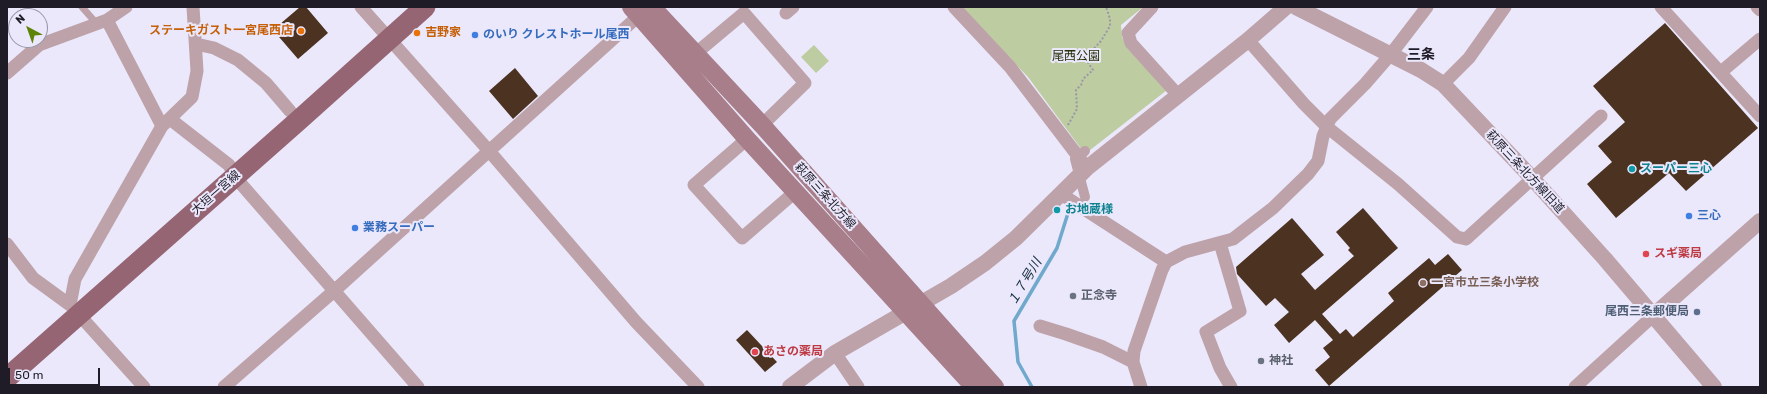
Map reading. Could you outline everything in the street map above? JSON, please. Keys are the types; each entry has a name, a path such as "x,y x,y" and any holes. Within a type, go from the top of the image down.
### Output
{"main road":[{"name":"大垣一宮線","path":"7,361 74,309 232,171 385,34 406,7"},
{"name":"大垣一宮線","path":"232,171 290,111 385,34 425,7"},
{"name":"萩原三条北方線","path":"643,9 695,54 762,125 913,307 974,387"},
{"name":"萩原三条北方線","path":"643,9 747,139 795,192 995,387"},
{"name":"大垣一宮線","path":"7,378 74,309"}],"street":[{"path":"7,73 39,45 102,22 126,7"},
{"path":"74,309 75,279 166,122 192,97 197,71 193,7"},
{"path":"361,7 490,152 636,322 698,387"},
{"path":"954,7 1010,67 1087,168"},
{"path":"1152,7 1128,33 1132,43 1178,95"},
{"path":"790,387 835,353 951,286 985,263 1016,238 1087,168 1248,40 1286,7"},
{"name":"萩原三条北方線旧道","path":"1296,7 1391,54 1421,70 1442,84 1532,178 1605,259 1714,387"},
{"path":"1141,387 1133,362 1134,351 1166,262 1185,252 1233,239 1273,208 1308,174 1318,161 1330,119 1366,84 1391,54 1426,7"},
{"path":"1442,84 1469,58 1505,7"},
{"path":"1661,7 1760,116"},
{"path":"1757,7 1760,10"},
{"path":"224,387 490,152 643,9"},
{"path":"695,54 744,13 805,83 762,125"},
{"path":"102,22 166,122 232,171 418,387"},
{"path":"1721,72 1760,39"},
{"path":"1248,40 1304,104 1327,126 1398,184 1457,237 1466,239 1601,116"},
{"path":"196,44 214,48 238,60 266,83 290,111"},
{"path":"747,139 694,185 742,238 795,192"},
{"path":"1084,151 1075,159 1085,197"},
{"path":"1061,194 1166,262"},
{"path":"1575,387 1760,221"},
{"path":"1220,243 1240,311 1206,332 1220,368 1231,387"},
{"path":"7,244 33,278 74,309 144,387"},
{"path":"1040,326 1103,347 1133,362"},
{"path":"835,353 858,387"}],"lane":[{"path":"82,7 102,22"}],"path":[{"path":"1066,130 1077,109 1076,90 1081,85 1083,79 1093,70 1085,58 1101,41 1110,26 1110,19 1106,7"}],"green space":[{"name":"尾西公園","path":"960,7 1142,7 1121,25 1122,37 1128,49 1167,90 1085,154 1028,77"},
{"path":"814,45 829,61 816,73 801,57"}],"building":[{"path":"300,7 306,7 328,33 298,59 273,30"},
{"path":"1665,23 1758,128 1686,191 1669,173 1616,218 1587,184 1612,162 1598,146 1625,122 1593,86"},
{"path":"515,68 538,96 513,119 489,91"},
{"path":"1363,208 1398,248 1322,314 1340,334 1346,329 1353,337 1394,301 1388,293 1429,258 1435,265 1448,254 1462,270 1329,386 1315,370 1330,357 1323,348 1333,340 1315,320 1289,343 1274,325 1289,312 1275,298 1266,306 1237,274 1236,267 1292,218 1324,255 1301,274 1315,290 1354,256 1348,250 1350,248 1336,232"},
{"path":"747,330 777,362 765,372 736,340"}],"waterway":[{"name":"１７号川","path":"1032,387 1018,362 1014,321 1057,248 1069,210"}],"place":[{"name":"ステーキガスト一宮尾西店","path":"301,31"},
{"name":"吉野家","path":"417,33"},
{"name":"のいり クレストホール尾西","path":"475,35"},
{"name":"スーパー三心","path":"1632,169"},
{"name":"お地蔵様","path":"1057,210"},
{"name":"三心","path":"1689,216"},
{"name":"業務スーパー","path":"355,228"},
{"name":"スギ薬局","path":"1646,254"},
{"name":"一宮市立三条小学校","path":"1423,283"},
{"name":"正念寺","path":"1073,296"},
{"name":"尾西三条郵便局","path":"1697,312"},
{"name":"あさの薬局","path":"755,352"},
{"name":"神社","path":"1261,361"}],"district":[{"name":"三条","path":"1421,55"}]}
